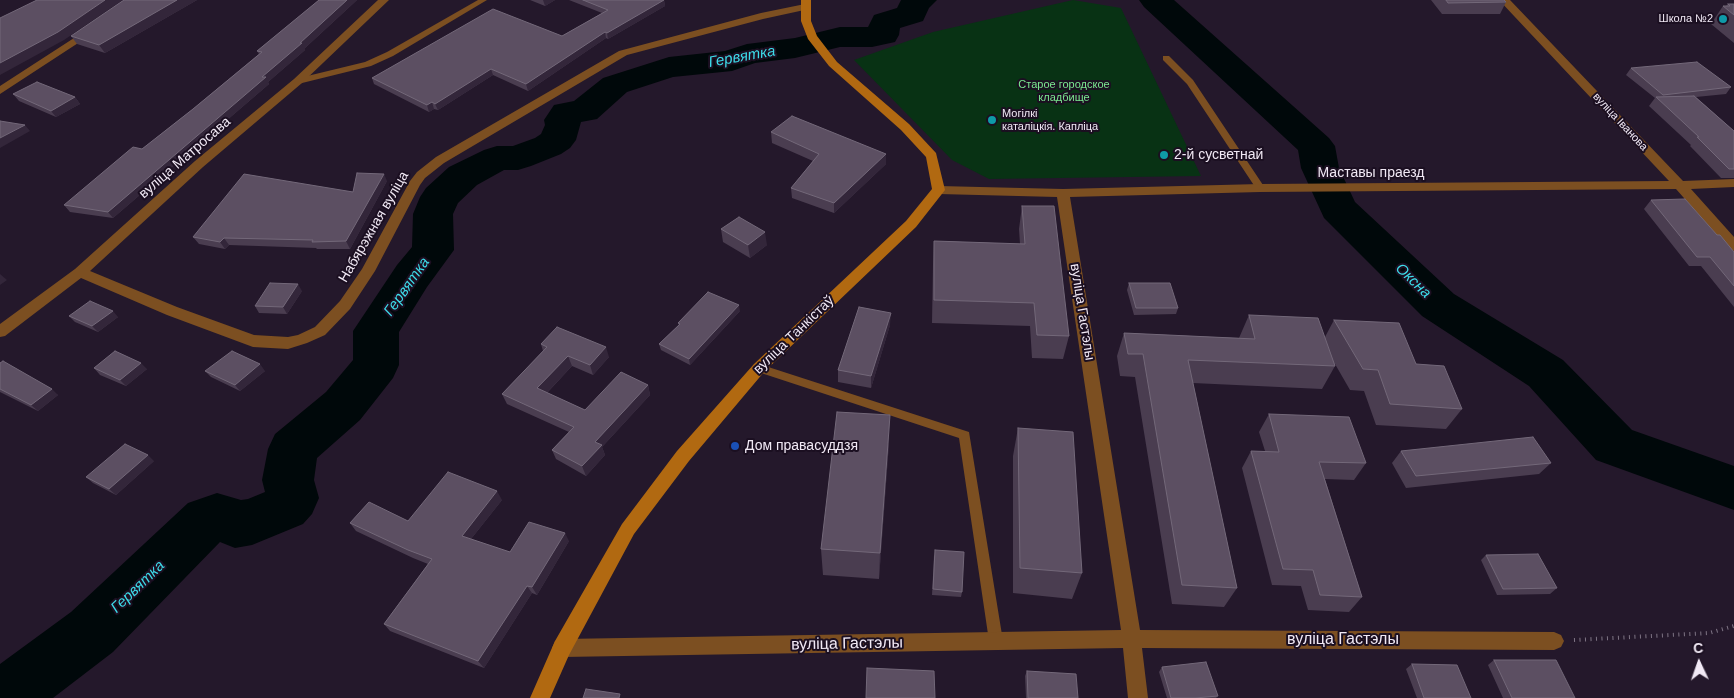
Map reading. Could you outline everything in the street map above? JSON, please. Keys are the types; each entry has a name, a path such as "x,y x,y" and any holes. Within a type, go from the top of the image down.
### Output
{"street":[{"name":"вуліца Матросава","path":"0,332 80,272 199,164 298,81 384,0"},
{"name":"вуліца Іванова","path":"1504,0 1711,218 1734,246"},
{"path":"805,4 806,21 812,37 833,64 892,115 932,156 939,190"},
{"name":"Набярэжная вуліца","path":"80,272 172,312 253,341 288,342 302,339 320,331 345,305 368,271 414,184 421,175 440,160 623,53 805,4"},
{"path":"0,91 103,21"},
{"name":"Маставы праезд","path":"939,190 1063,192 1734,183"},
{"name":"вуліца Танкістаў","path":"540,698 562,648 628,529 683,456 759,368 911,224 939,190"},
{"name":"вуліца Гастэлы","path":"1063,192 1132,639 1138,698"},
{"name":"вуліца Гастэлы","path":"562,648 1132,639 1554,641"}],"lane":[{"path":"298,81 368,64 390,54 483,0"},
{"path":"1166,58 1190,82 1260,188"},
{"path":"759,368 965,435 996,641"}],"path":[{"path":"1554,641 1709,633 1734,626"}],"green space":[{"name":"Старое городское кладбище","path":"1073,0 1121,8 1201,176 989,179 952,160 854,60 933,32"}],"building":[{"path":"37,0 105,0 58,32 0,63 0,18"},
{"path":"124,0 177,0 99,45 71,36"},
{"path":"319,0 347,0 300,43 302,43 262,77 266,77 108,212 64,205 133,147 142,149 193,109 262,52 257,51"},
{"path":"583,0 664,0 607,33 605,32 526,84 491,69 435,104 432,102 427,105 372,78 493,9 562,36 608,10"},
{"path":"1446,0 1504,0 1506,2 1448,3"},
{"path":"1728,4 1734,4 1734,15 1723,6 1730,6"},
{"path":"1697,62 1731,87 1663,95 1631,68"},
{"path":"37,82 75,97 51,111 13,94"},
{"path":"1694,96 1734,131 1734,169 1729,169 1697,137 1699,137 1656,97"},
{"path":"792,116 886,154 834,203 791,188 819,154 771,132"},
{"path":"0,121 25,125 0,138"},
{"path":"357,173 384,174 346,241 312,242 313,240 224,238 220,242 193,237 244,174 353,192"},
{"path":"1685,199 1734,252 1734,286 1710,257 1697,257 1651,200"},
{"path":"1022,206 1054,206 1069,336 1037,335 1034,303 934,300 934,241 1025,244"},
{"path":"739,217 765,232 748,245 721,229"},
{"path":"270,283 298,284 283,307 255,306"},
{"path":"1129,283 1170,283 1178,308 1136,308"},
{"path":"708,292 739,305 689,359 659,344 680,324 678,323"},
{"path":"90,301 113,311 92,326 69,316"},
{"path":"859,307 891,313 871,376 838,370"},
{"path":"1249,315 1318,318 1335,366 1188,360 1237,588 1182,585 1143,354 1128,354 1124,333 1255,339"},
{"path":"1334,320 1399,323 1416,364 1444,366 1462,409 1390,404 1378,370 1363,369"},
{"path":"557,327 606,347 590,365 568,356 537,388 585,410 621,372 648,385 595,442 602,445 582,466 552,450 574,427 502,394 547,347 541,344"},
{"path":"115,351 141,363 120,380 94,368"},
{"path":"232,351 260,364 235,385 205,371"},
{"path":"3,361 52,389 31,405 0,389 0,363"},
{"path":"837,412 890,415 880,553 821,549"},
{"path":"1269,414 1349,417 1366,463 1319,462 1362,597 1320,595 1313,570 1283,569 1251,451 1279,452"},
{"path":"1018,428 1073,432 1082,573 1020,568"},
{"path":"1533,437 1551,463 1416,476 1401,451"},
{"path":"125,444 148,455 109,489 86,477"},
{"path":"448,472 497,491 462,536 510,552 529,522 565,533 532,587 527,586 478,661 384,624 432,559 350,523 369,502 408,521"},
{"path":"935,550 964,552 962,592 933,589"},
{"path":"1538,554 1557,588 1503,589 1486,555"},
{"path":"1494,660 1556,660 1575,698 1512,698"},
{"path":"1206,662 1218,696 1171,698 1162,667"},
{"path":"1412,664 1457,665 1471,698 1424,698"},
{"path":"867,668 934,671 935,698 866,698"},
{"path":"1027,671 1076,674 1078,698 1028,698"},
{"path":"586,689 620,694 619,698 583,698"}],"waterway":[{"name":"Гервятка","path":"4,698 92,632 207,520 217,516 224,517 235,524 252,522 284,508 293,498 288,480 293,449 343,406 376,365 376,331 412,276 433,250 433,214 440,197 463,176 497,158 518,158 548,146 557,140 563,125 562,120 567,113 584,111 615,85 669,67 732,61 747,54 795,48 840,37 883,35 885,22 912,14 914,4 921,0"},
{"name":"Оксна","path":"1155,0 1316,146 1320,168 1338,209 1438,305 1546,373 1614,445 1734,488"}],"place":[{"name":"Школа №2","path":"1723,19"},
{"name":"Могілкі каталіцкія. Капліца","path":"992,120"},
{"name":"2-й сусветнай","path":"1164,155"},
{"name":"Дом правасуддзя","path":"735,446"}]}
